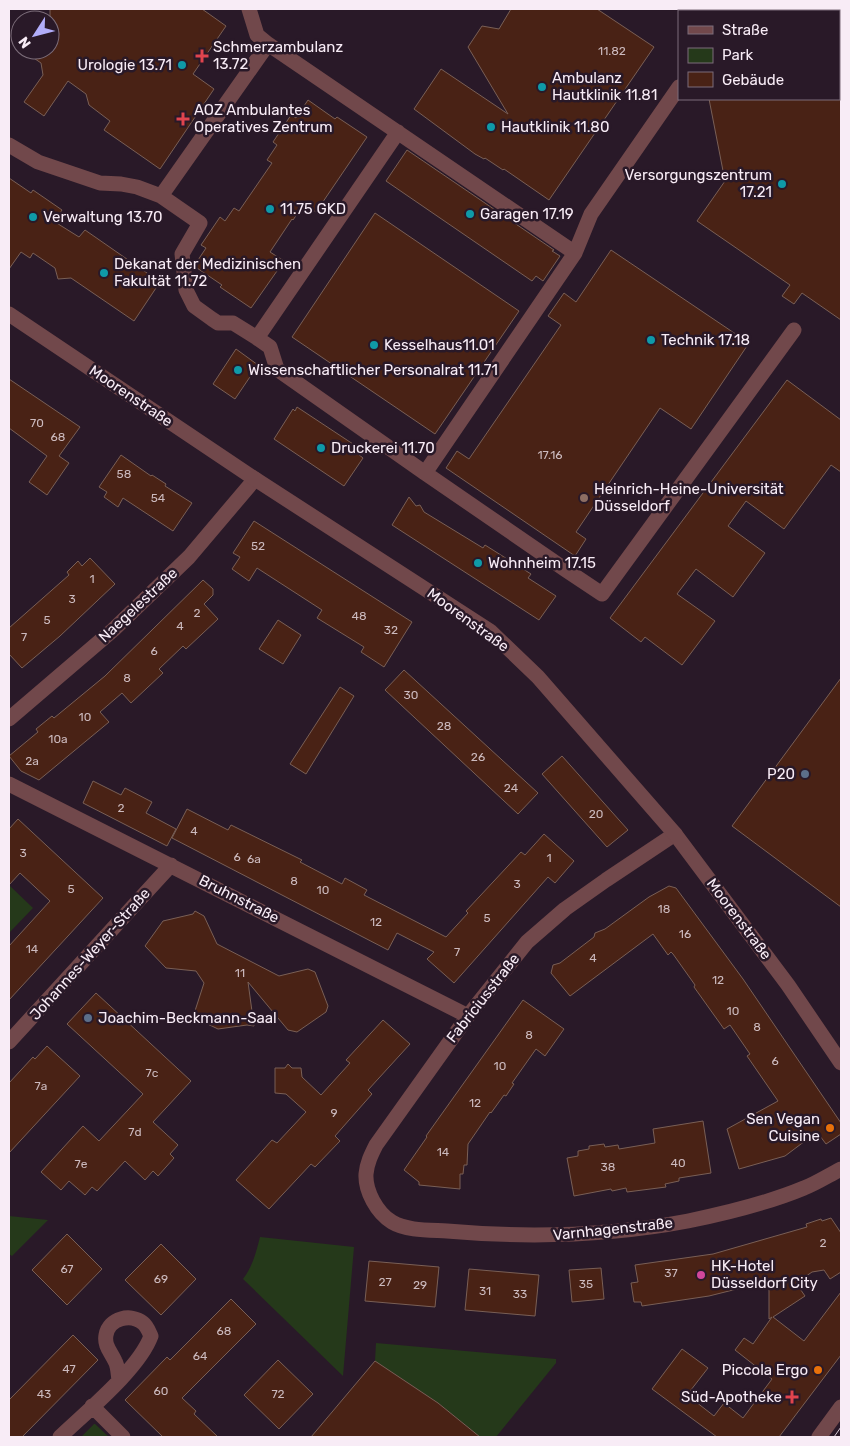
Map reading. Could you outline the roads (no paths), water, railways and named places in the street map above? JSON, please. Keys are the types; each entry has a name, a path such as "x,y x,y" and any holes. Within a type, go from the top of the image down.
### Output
{"street":[{"path":"249,9 257,35 268,44 575,253"},
{"path":"161,196 268,44"},
{"path":"425,473 575,253 591,214 678,88"},
{"path":"257,338 398,132"},
{"path":"9,146 38,162 100,183 137,187 161,196 200,223 182,254 186,290 194,306 218,323 233,323 270,347 277,369 602,594 794,330"},
{"name":"Moorenstraße","path":"9,314 255,479 490,631 538,677 675,834 788,985 841,1063"},
{"name":"Naegelestraße","path":"9,719 112,630 182,564 255,479"},
{"name":"Bruhnstraße","path":"9,784 468,1016"},
{"name":"Fabriciusstraße","path":"380,1212 370,1195 366,1175 368,1160 468,1016 527,942 565,909 675,834"},
{"name":"Johannes-Weyer-Straße","path":"9,1042 171,865"},
{"name":"Varnhagenstraße","path":"380,1212 392,1222 408,1227 489,1235 557,1236 623,1230 687,1221 745,1207 805,1188 841,1169"},
{"path":"60,1437 119,1380"},
{"path":"92,1406 123,1437"},
{"path":"819,1437 841,1407"}],"tram line":[{"path":"834,1437 841,1427"}],"place":[{"name":"Schmerzambulanz 13.72","path":"202,56"},
{"name":"Urologie 13.71","path":"182,65"},
{"name":"Ambulanz Hautklinik 11.81","path":"542,87"},
{"name":"AOZ Ambulantes Operatives Zentrum","path":"183,119"},
{"name":"Hautklinik 11.80","path":"491,127"},
{"name":"Versorgungszentrum 17.21","path":"782,184"},
{"name":"11.75 GKD","path":"270,209"},
{"name":"Garagen 17.19","path":"470,214"},
{"name":"Verwaltung 13.70","path":"33,217"},
{"name":"Dekanat der Medizinischen Fakultät 11.72","path":"104,273"},
{"name":"Technik 17.18","path":"651,340"},
{"name":"Kesselhaus11.01","path":"374,345"},
{"name":"Wissenschaftlicher Personalrat 11.71","path":"238,370"},
{"name":"Druckerei 11.70","path":"321,448"},
{"name":"Heinrich-Heine-Universität Düsseldorf","path":"584,498"},
{"name":"Wohnheim 17.15","path":"478,563"},
{"name":"P20","path":"805,774"},
{"name":"Joachim-Beckmann-Saal","path":"88,1018"},
{"name":"Sen Vegan Cuisine","path":"830,1128"},
{"name":"HK-Hotel Düsseldorf City","path":"701,1275"},
{"name":"Piccola Ergo","path":"818,1370"},
{"name":"Süd-Apotheke","path":"792,1397"}]}
